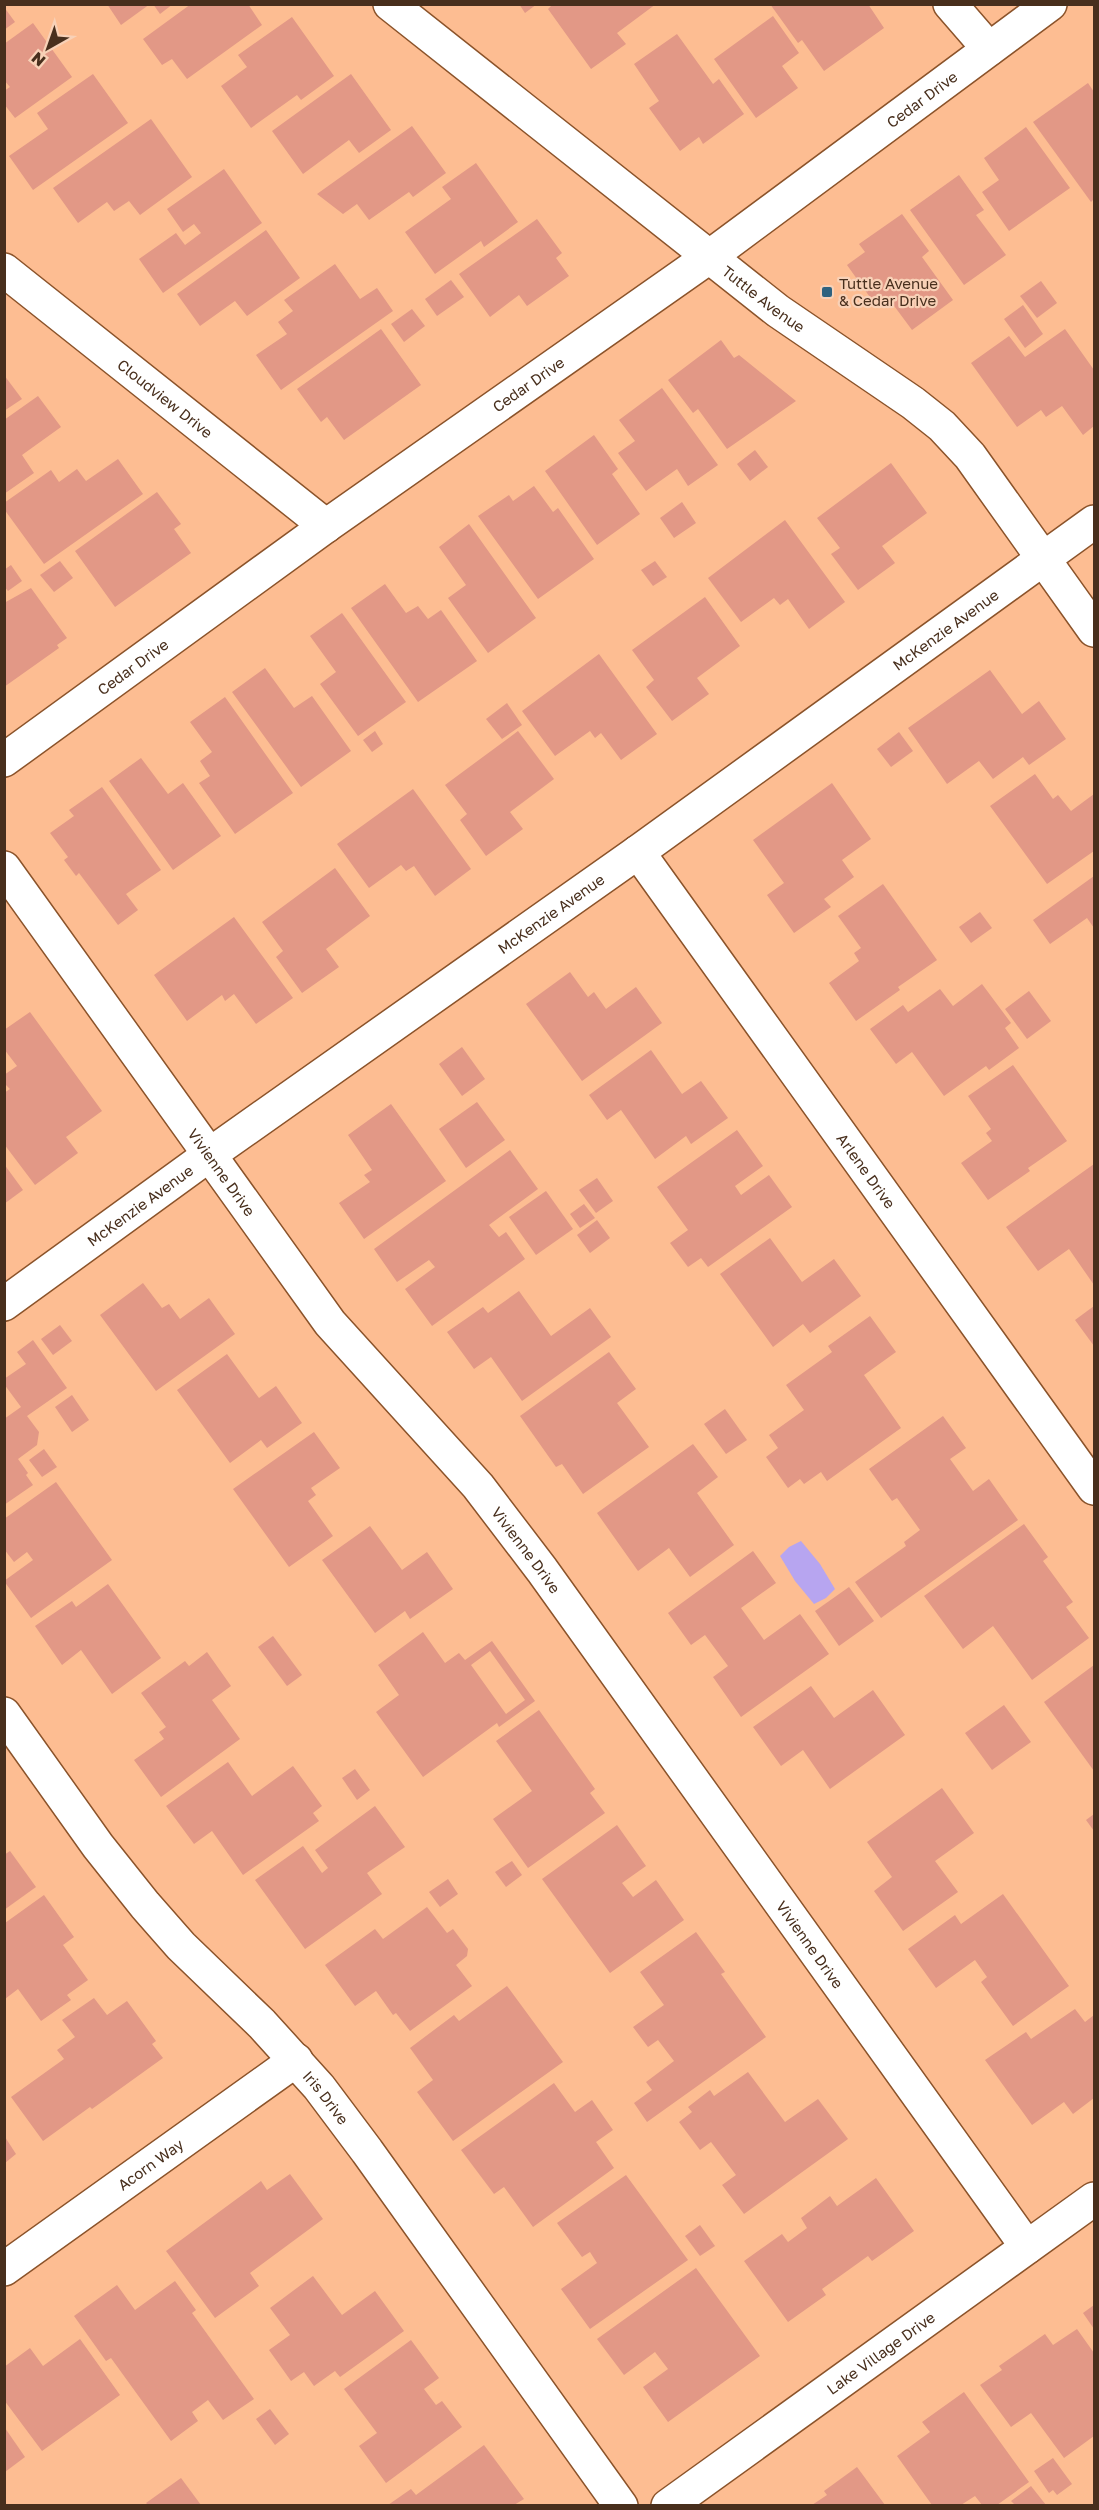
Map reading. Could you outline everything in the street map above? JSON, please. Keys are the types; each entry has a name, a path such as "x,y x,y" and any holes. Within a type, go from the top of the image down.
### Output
{"street":[{"name":"Tuttle Avenue","path":"390,4 799,327 913,403 942,426 970,456 1095,630"},
{"path":"950,4 988,50"},
{"name":"Cedar Drive","path":"4,760 326,526 709,257 1050,4"},
{"name":"Cloudview Drive","path":"4,270 326,526"},
{"name":"McKenzie Avenue","path":"4,1304 209,1155 638,852 1095,522"},
{"name":"Arlene Drive","path":"638,852 1095,1488"},
{"name":"Vivienne Drive","path":"4,868 330,1323 478,1486 528,1551 1027,2247"},
{"name":"Iris Drive","path":"4,1714 98,1846 145,1905 180,1946 296,2060 367,2151 621,2505"},
{"name":"Acorn Way","path":"4,2269 296,2060"},
{"name":"Lake Village Drive","path":"668,2505 1095,2199"}],"shaded area":[{"path":"801,1541 820,1564 835,1589 826,1598 814,1604 795,1581 780,1556 789,1547"}],"building":[{"path":"107,4 150,4 121,25"},
{"path":"153,4 173,4 160,14"},
{"path":"191,4 248,4 262,25 187,79 172,59 162,65 143,39"},
{"path":"519,4 537,4 525,13"},
{"path":"553,4 656,4 617,33 626,44 591,69 548,9"},
{"path":"770,4 868,4 884,28 824,71 802,40 798,43"},
{"path":"4,7 15,22 4,30"},
{"path":"773,16 799,53 782,66 798,88 756,118 714,59"},
{"path":"292,17 334,76 301,100 297,95 251,128 221,86 247,67 238,55"},
{"path":"33,23 72,77 15,118 4,104 4,91 10,87 4,80 4,44"},
{"path":"677,34 713,84 719,79 744,114 703,144 699,137 680,151 649,108 659,101 634,64"},
{"path":"93,74 128,123 33,190 9,156 48,129 37,113"},
{"path":"351,74 391,130 359,153 349,140 303,174 272,131"},
{"path":"1088,83 1094,92 1094,199 1091,202 1033,122"},
{"path":"151,119 192,177 140,215 129,201 114,211 107,202 78,223 53,188"},
{"path":"412,126 446,173 413,197 409,192 369,220 357,204 343,214 317,194"},
{"path":"1026,127 1070,188 1009,231 982,192 999,180 984,158"},
{"path":"476,163 518,222 484,247 481,241 435,274 405,232 451,199 442,187"},
{"path":"224,169 262,223 163,293 139,259 176,233 185,245 201,233 194,224 183,232 167,209"},
{"path":"959,175 984,210 976,215 1006,255 964,285 910,210"},
{"path":"902,214 929,251 922,257 953,300 912,330 889,299 877,307 847,265 865,252 859,244"},
{"path":"537,219 562,253 556,258 569,276 527,306 519,295 490,317 459,274"},
{"path":"266,230 300,278 247,316 235,301 200,326 177,294"},
{"path":"335,264 360,299 377,288 393,311 281,390 256,355 287,334 278,322 293,311 284,300"},
{"path":"451,280 464,297 437,316 425,299"},
{"path":"1041,281 1057,303 1037,318 1020,296"},
{"path":"1023,305 1043,334 1025,348 1004,319"},
{"path":"412,309 425,326 404,342 391,324"},
{"path":"381,329 421,385 344,440 327,417 321,422 297,389"},
{"path":"1065,329 1094,370 1094,426 1083,435 1062,406 1046,417 1041,410 1017,427 971,363 1009,336 1025,357"},
{"path":"721,340 734,358 739,355 796,401 727,449 698,409 693,413 668,380"},
{"path":"4,375 22,399 4,411"},
{"path":"662,388 718,465 688,486 677,469 646,491 618,453 635,441 619,420"},
{"path":"38,396 61,427 22,455 34,473 4,494 4,420"},
{"path":"594,435 618,469 612,474 640,514 597,545 545,471"},
{"path":"755,450 768,467 750,481 737,464"},
{"path":"118,459 143,494 44,564 4,509 4,503 51,470 59,482 77,469 86,481"},
{"path":"891,463 927,513 882,546 895,563 858,590 831,554 840,548 817,518"},
{"path":"534,486 553,512 558,508 594,559 538,599 478,516 509,495 513,501"},
{"path":"157,492 181,524 174,529 191,553 115,607 75,551"},
{"path":"682,502 696,523 674,538 660,518"},
{"path":"785,520 845,602 809,629 788,599 780,605 774,598 741,622 708,578"},
{"path":"469,524 536,618 488,653 448,598 466,585 439,547"},
{"path":"60,561 73,578 54,592 40,575"},
{"path":"655,561 667,577 653,586 641,570"},
{"path":"11,565 22,581 8,591 4,586 4,570"},
{"path":"385,584 406,613 418,606 428,619 441,610 477,661 418,702 351,608"},
{"path":"31,588 67,638 57,645 59,648 4,687 4,603"},
{"path":"705,597 740,646 697,678 709,694 672,721 646,687 654,680 632,650"},
{"path":"342,613 406,702 358,736 320,684 336,672 310,636"},
{"path":"599,654 657,734 621,760 601,733 595,738 590,731 555,756 522,711"},
{"path":"265,668 294,708 312,696 351,751 301,787 232,692"},
{"path":"990,670 1022,714 1039,701 1066,739 1029,765 1023,757 993,779 979,761 947,784 908,728"},
{"path":"225,697 293,793 235,834 199,783 210,776 200,761 212,752 190,722"},
{"path":"507,703 522,725 502,739 486,719"},
{"path":"375,731 383,744 372,752 363,740"},
{"path":"518,731 554,779 510,812 523,829 486,856 460,820 467,814 445,785"},
{"path":"899,732 913,751 891,767 877,749"},
{"path":"141,758 168,794 183,783 221,836 173,870 109,781"},
{"path":"1035,774 1053,799 1058,795 1071,811 1094,794 1094,851 1047,884 990,806"},
{"path":"832,783 871,839 842,860 854,877 824,899 831,907 794,933 767,895 784,883 753,840"},
{"path":"102,787 161,870 126,894 138,910 118,925 79,873 76,876 64,860 68,857 50,833 74,816 69,810"},
{"path":"413,789 471,869 435,896 414,866 406,871 401,865 369,888 337,844"},
{"path":"335,868 370,916 326,949 339,967 302,993 276,957 283,951 262,922"},
{"path":"1094,876 1094,928 1087,918 1050,944 1033,920"},
{"path":"883,884 937,960 898,987 900,990 856,1021 829,983 859,961 854,953 861,948 838,916"},
{"path":"980,912 992,928 971,943 959,927"},
{"path":"234,917 293,998 256,1024 234,994 225,1001 222,995 187,1021 154,975"},
{"path":"570,972 588,997 594,992 606,1009 636,987 662,1023 582,1081 526,1004"},
{"path":"982,984 1011,1023 1005,1028 1019,1048 989,1070 986,1066 944,1096 912,1052 896,1064 870,1029 903,1005 908,1012 940,989 953,1006"},
{"path":"1029,991 1051,1021 1027,1039 1005,1009"},
{"path":"30,1012 102,1111 66,1137 78,1153 35,1185 4,1144 4,1093 10,1089 4,1083 4,1075 17,1066 4,1049 4,1030"},
{"path":"462,1047 485,1079 462,1096 439,1064"},
{"path":"651,1050 682,1094 701,1081 728,1118 691,1144 686,1136 655,1159 621,1110 607,1120 589,1095"},
{"path":"1013,1065 1067,1141 1028,1168 1030,1171 988,1200 961,1163 992,1141 986,1133 991,1129 968,1096"},
{"path":"477,1102 505,1140 466,1168 439,1129"},
{"path":"391,1104 446,1181 364,1239 339,1203 370,1182 364,1175 372,1170 348,1135"},
{"path":"737,1130 763,1166 735,1186 741,1195 769,1175 792,1207 708,1267 701,1258 688,1267 670,1243 688,1230 657,1187"},
{"path":"510,1150 538,1189 489,1225 499,1237 506,1232 525,1259 432,1326 405,1289 435,1267 429,1260 397,1282 374,1249"},
{"path":"4,1164 23,1190 4,1204"},
{"path":"1094,1164 1094,1285 1069,1249 1038,1271 1006,1227"},
{"path":"597,1178 613,1201 596,1213 579,1190"},
{"path":"546,1191 573,1229 536,1255 509,1217"},
{"path":"584,1204 595,1218 580,1228 570,1214"},
{"path":"597,1220 610,1238 590,1253 577,1235"},
{"path":"770,1238 802,1282 834,1259 861,1296 810,1333 803,1324 773,1347 720,1274"},
{"path":"143,1283 162,1308 169,1304 180,1319 209,1298 235,1334 156,1391 100,1315"},
{"path":"519,1291 551,1336 590,1308 611,1337 522,1401 491,1357 474,1369 447,1332 483,1307 488,1313"},
{"path":"1094,1306 1094,1346 1075,1320"},
{"path":"870,1316 896,1352 864,1375 901,1428 827,1481 821,1472 804,1484 800,1479 788,1488 766,1457 778,1448 769,1435 804,1410 786,1385 832,1352 828,1346"},
{"path":"60,1325 72,1341 53,1355 41,1339"},
{"path":"33,1340 67,1388 27,1416 39,1432 37,1445 18,1459 33,1485 4,1505 4,1419 21,1407 4,1384 4,1379 26,1364 17,1352"},
{"path":"609,1352 636,1389 617,1403 649,1447 583,1494 562,1464 556,1467 520,1416"},
{"path":"227,1354 259,1398 276,1386 302,1423 267,1448 261,1440 230,1463 177,1390"},
{"path":"72,1395 89,1420 72,1432 55,1407"},
{"path":"725,1409 747,1440 726,1454 704,1424"},
{"path":"943,1416 966,1448 950,1459 973,1491 989,1479 1018,1520 881,1618 855,1582 906,1546 904,1542 920,1530 897,1498 892,1501 869,1469"},
{"path":"314,1432 340,1468 311,1488 316,1495 308,1501 333,1536 289,1567 233,1489"},
{"path":"693,1444 718,1477 697,1493 734,1545 690,1577 669,1548 638,1571 597,1513"},
{"path":"44,1449 57,1467 42,1477 29,1460"},
{"path":"56,1482 112,1560 31,1618 4,1581 33,1560 27,1552 14,1562 4,1549 4,1519"},
{"path":"1024,1524 1048,1557 1043,1561 1073,1602 1066,1607 1089,1638 1032,1680 993,1626 963,1649 924,1596"},
{"path":"370,1526 402,1570 427,1552 453,1589 410,1619 405,1611 375,1633 322,1560"},
{"path":"753,1551 776,1583 741,1608 764,1640 800,1614 829,1654 741,1717 713,1677 728,1666 705,1635 691,1645 668,1613"},
{"path":"108,1584 161,1658 112,1694 81,1650 62,1665 35,1626 72,1601 76,1607"},
{"path":"849,1587 874,1621 839,1646 815,1611"},
{"path":"423,1632 445,1663 459,1653 465,1660 492,1641 535,1701 499,1727 497,1723 423,1777 376,1712 399,1695 378,1665","holes":["490,1651 525,1700 506,1714 471,1665"]},
{"path":"273,1636 302,1675 287,1686 258,1647"},
{"path":"207,1652 231,1686 212,1700 240,1739 161,1797 134,1760 164,1739 159,1732 166,1727 141,1693 185,1661 189,1666"},
{"path":"1094,1665 1094,1771 1044,1702"},
{"path":"811,1686 834,1718 873,1690 905,1735 830,1789 803,1750 781,1766 753,1727"},
{"path":"1004,1705 1031,1742 992,1770 965,1733"},
{"path":"539,1710 595,1789 590,1793 605,1813 528,1868 493,1819 532,1791 496,1741"},
{"path":"228,1762 252,1796 293,1766 322,1806 313,1813 319,1821 243,1875 212,1831 194,1844 166,1806"},
{"path":"355,1769 370,1790 357,1800 342,1778"},
{"path":"942,1788 974,1833 935,1861 958,1892 903,1931 874,1891 892,1877 867,1842"},
{"path":"375,1806 405,1847 367,1873 382,1894 305,1949 255,1880 303,1846 322,1873 328,1868 315,1850"},
{"path":"1094,1814 1094,1831 1086,1820"},
{"path":"617,1825 646,1866 622,1883 633,1897 656,1880 684,1920 610,1973 542,1879"},
{"path":"10,1851 36,1887 4,1910 4,1855"},
{"path":"512,1861 522,1875 506,1887 495,1872"},
{"path":"448,1879 458,1894 440,1907 429,1892"},
{"path":"1003,1894 1069,1986 1013,2026 981,1982 987,1977 975,1960 936,1988 908,1949 955,1915 961,1924"},
{"path":"44,1895 74,1937 63,1945 88,1980 67,1995 71,2000 41,2021 18,1989 5,1999 5,1923"},
{"path":"427,1907 447,1933 453,1929 468,1949 467,1956 456,1965 472,1986 410,2031 396,2013 393,2015 376,1991 355,2006 325,1965 375,1929 383,1939"},
{"path":"696,1932 725,1972 721,1974 766,2037 647,2122 634,2103 652,2090 646,2082 674,2061 658,2040 648,2047 633,2027 664,2005 640,1972"},
{"path":"507,1986 563,2062 453,2141 417,2092 433,2080 410,2048 454,2015 459,2021"},
{"path":"94,1998 107,2015 127,2001 156,2041 152,2044 163,2058 43,2141 11,2097 64,2059 57,2050 75,2037 62,2020"},
{"path":"1075,2009 1085,2022 1094,2015 1094,2098 1073,2114 1064,2102 1032,2125 985,2060 1026,2032 1031,2039"},
{"path":"748,2072 785,2122 818,2099 848,2139 744,2214 722,2185 736,2175 711,2142 700,2150 679,2122 692,2112 688,2107 710,2090 714,2096"},
{"path":"554,2083 575,2112 592,2100 613,2130 596,2142 614,2168 533,2227 504,2187 494,2194 461,2150"},
{"path":"5,2137 16,2154 5,2163"},
{"path":"290,2174 323,2219 250,2273 259,2286 215,2318 166,2251 261,2181 267,2190"},
{"path":"626,2175 688,2260 590,2329 561,2289 597,2263 590,2252 582,2257 557,2223"},
{"path":"876,2178 914,2231 872,2261 868,2256 822,2289 826,2295 788,2322 744,2261 782,2234 788,2242 807,2228 801,2218 830,2196 837,2206"},
{"path":"700,2225 715,2246 700,2256 685,2236"},
{"path":"696,2268 760,2356 668,2422 643,2387 668,2369 655,2352 624,2375 597,2339"},
{"path":"313,2276 342,2315 375,2291 404,2331 340,2377 335,2371 314,2386 304,2372 291,2381 269,2350 290,2335 270,2308"},
{"path":"175,2281 196,2310 192,2313 254,2399 223,2420 208,2400 192,2412 198,2421 171,2441 111,2358 106,2361 74,2316 117,2285 135,2310"},
{"path":"1094,2305 1094,2329 1083,2313"},
{"path":"1077,2329 1094,2353 1094,2436 1064,2458 1031,2413 1011,2427 980,2385 1002,2370 999,2366 1045,2334 1053,2345"},
{"path":"80,2339 120,2395 42,2451 4,2400 4,2367 30,2348 43,2366"},
{"path":"411,2340 439,2378 424,2389 436,2405 442,2401 462,2427 386,2483 359,2446 377,2433 344,2389"},
{"path":"964,2392 1029,2482 997,2505 982,2505 975,2496 961,2505 932,2505 897,2456 930,2432 922,2422"},
{"path":"270,2409 289,2434 275,2445 256,2419"},
{"path":"5,2428 25,2457 5,2472"},
{"path":"484,2445 524,2499 514,2505 388,2505 411,2489 416,2495"},
{"path":"1053,2458 1072,2484 1057,2495 1053,2490 1049,2493 1034,2471"},
{"path":"857,2467 885,2505 812,2505 827,2495 824,2491"},
{"path":"181,2478 201,2505 148,2505 146,2503"},
{"path":"1031,2486 1046,2505 1015,2505 1011,2501"}],"place":[{"name":"Tuttle Avenue & Cedar Drive","path":"827,292"}]}
